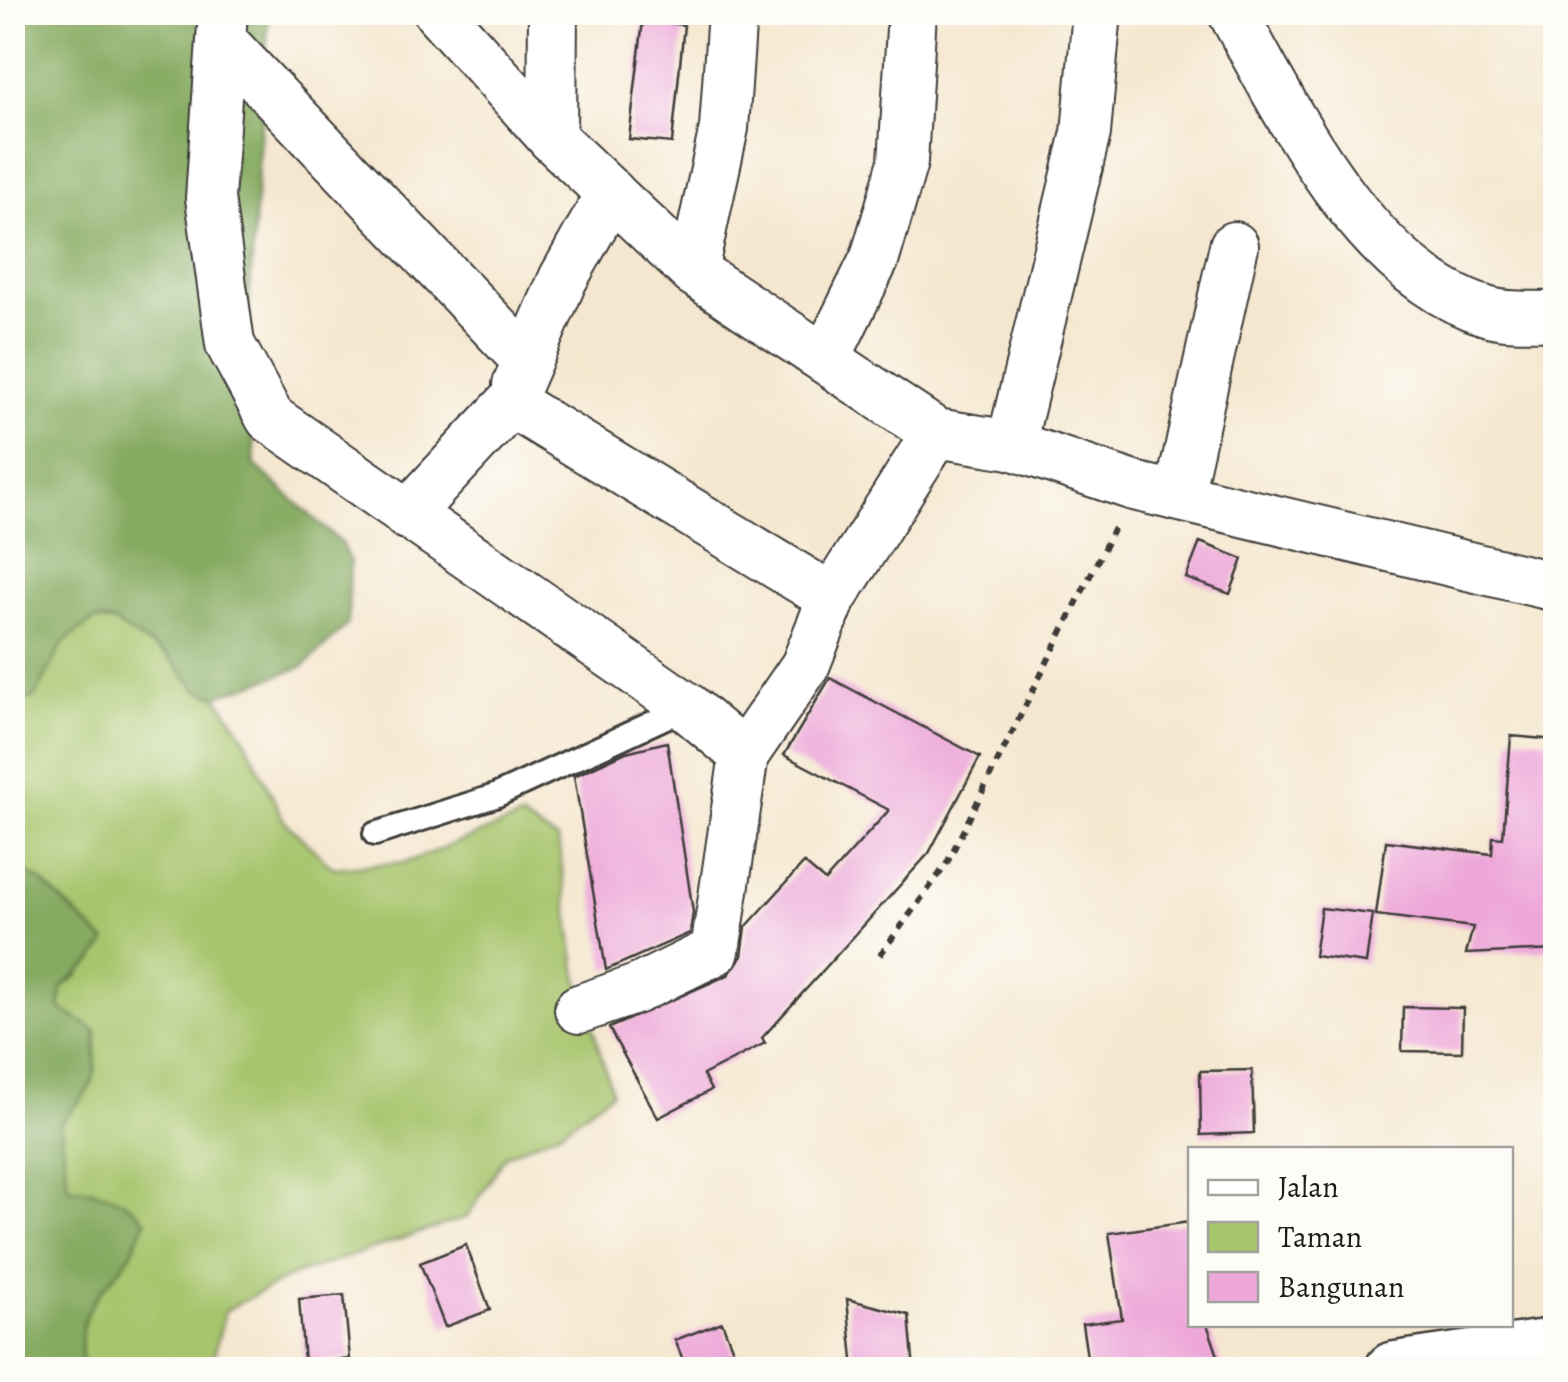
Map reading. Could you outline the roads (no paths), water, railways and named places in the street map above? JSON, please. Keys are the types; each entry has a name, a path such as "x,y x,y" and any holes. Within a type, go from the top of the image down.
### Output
{"street":[{"path":"438,12 552,138 693,270 936,433 1011,445 1157,491 1556,587"},
{"path":"552,138 554,12"},
{"path":"693,270 724,128 732,12"},
{"path":"826,358 875,258 903,162 912,12"},
{"path":"1011,445 1065,235 1086,132 1097,12"},
{"path":"1232,12 1318,166 1416,277 1488,312 1556,316"},
{"path":"224,28 518,381 832,598"},
{"path":"224,28 210,198 230,344 270,418 687,708 744,755"},
{"path":"407,515 518,381 611,194"},
{"path":"1157,491 1234,246"},
{"path":"579,1009 637,989 716,951 744,755 805,666 832,598 936,433"},
{"path":"1393,1370 1556,1346"}],"lane":[{"path":"375,834 495,796 687,708"}]}
